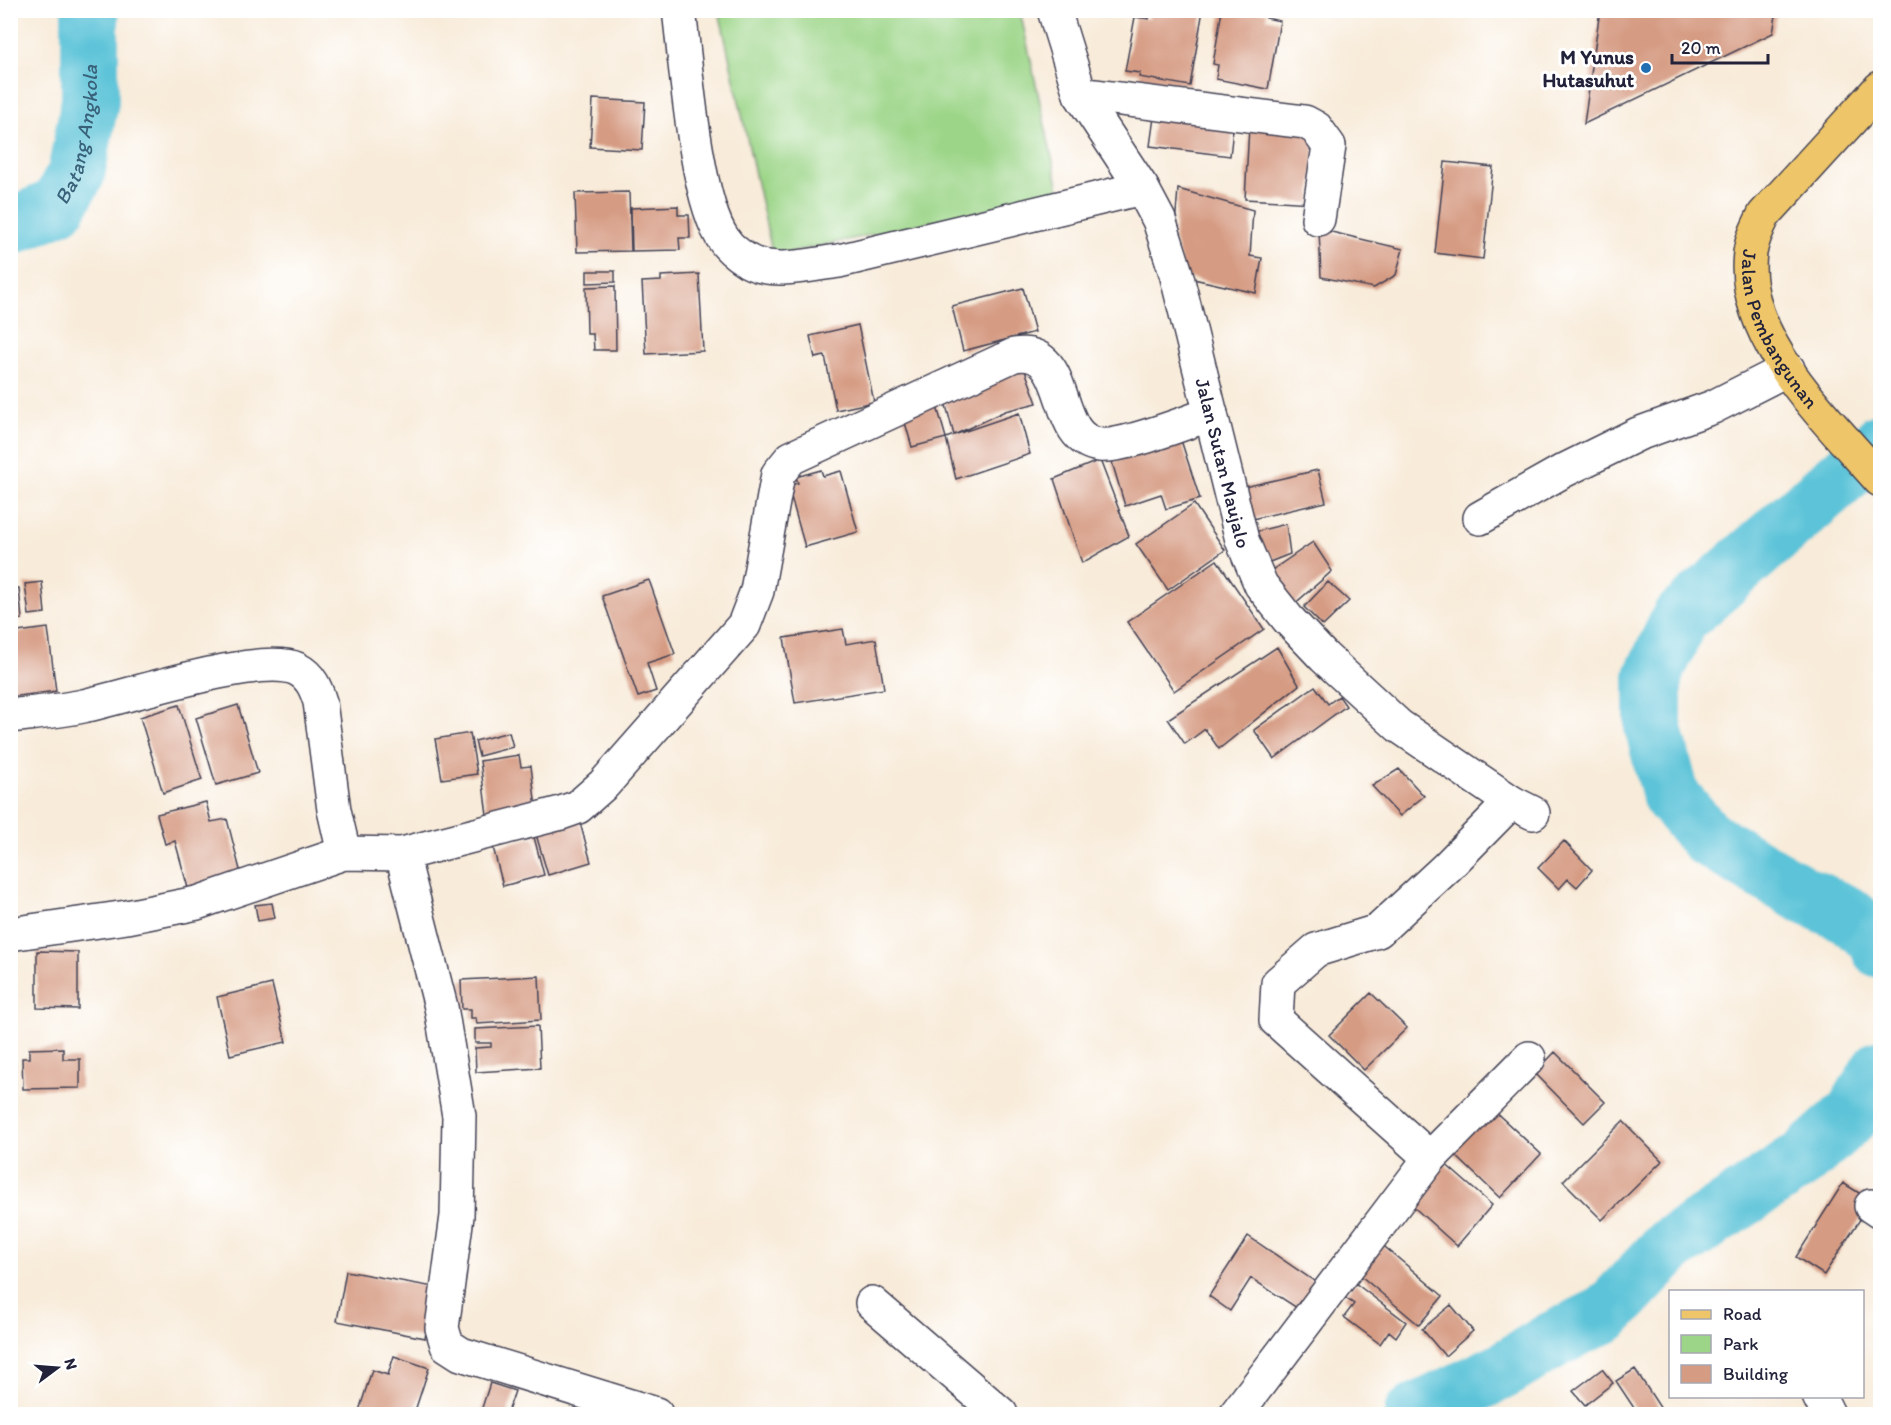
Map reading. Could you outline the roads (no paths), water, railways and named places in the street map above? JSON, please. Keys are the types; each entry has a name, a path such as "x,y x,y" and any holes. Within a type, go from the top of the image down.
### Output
{"main road":[{"name":"Jalan Pembangunan","path":"1881,88 1764,215 1754,237 1750,254 1750,281 1756,308 1766,334 1805,394 1881,480"}],"street":[{"path":"679,10 700,163 713,218 724,240 750,262 792,266 839,261 1142,188"},
{"name":"Jalan Sutan Maujalo","path":"1054,10 1080,94 1142,188 1159,220 1176,273 1242,540 1261,585 1288,619 1324,657 1399,726 1522,808 1447,867 1378,931 1316,950 1278,983 1276,1020 1430,1158"},
{"path":"1080,94 1305,122 1316,128 1329,146 1318,219"},
{"path":"10,934 127,917 197,903 344,853 402,854 578,807 604,784 744,625 757,591 778,474 796,454 1014,355 1027,353 1043,360 1050,369 1074,427 1091,443 1112,445 1210,414"},
{"path":"1480,518 1563,471 1638,434 1713,407 1788,369"},
{"path":"10,716 82,706 182,680 259,667 284,666 298,670 315,686 320,702 334,810 344,853"},
{"path":"402,854 441,1007 459,1116 457,1216 442,1328 447,1345 461,1354 656,1414"},
{"path":"1236,1414 1430,1158 1529,1058"},
{"path":"872,1303 1001,1414"},
{"path":"1820,1398 1828,1414"}],"waterway":[{"name":"Batang Angkola","path":"10,227 58,206 76,174 90,101 90,10"},
{"path":"1880,443 1680,618 1653,676 1653,726 1671,796 1707,838 1804,895 1848,915 1878,940 1880,949"},
{"path":"1413,1414 1504,1370 1553,1340 1606,1314 1669,1247 1802,1160 1854,1113 1880,1069"}],"place":[{"name":"M Yunus Hutasuhut","path":"1646,68"}]}
